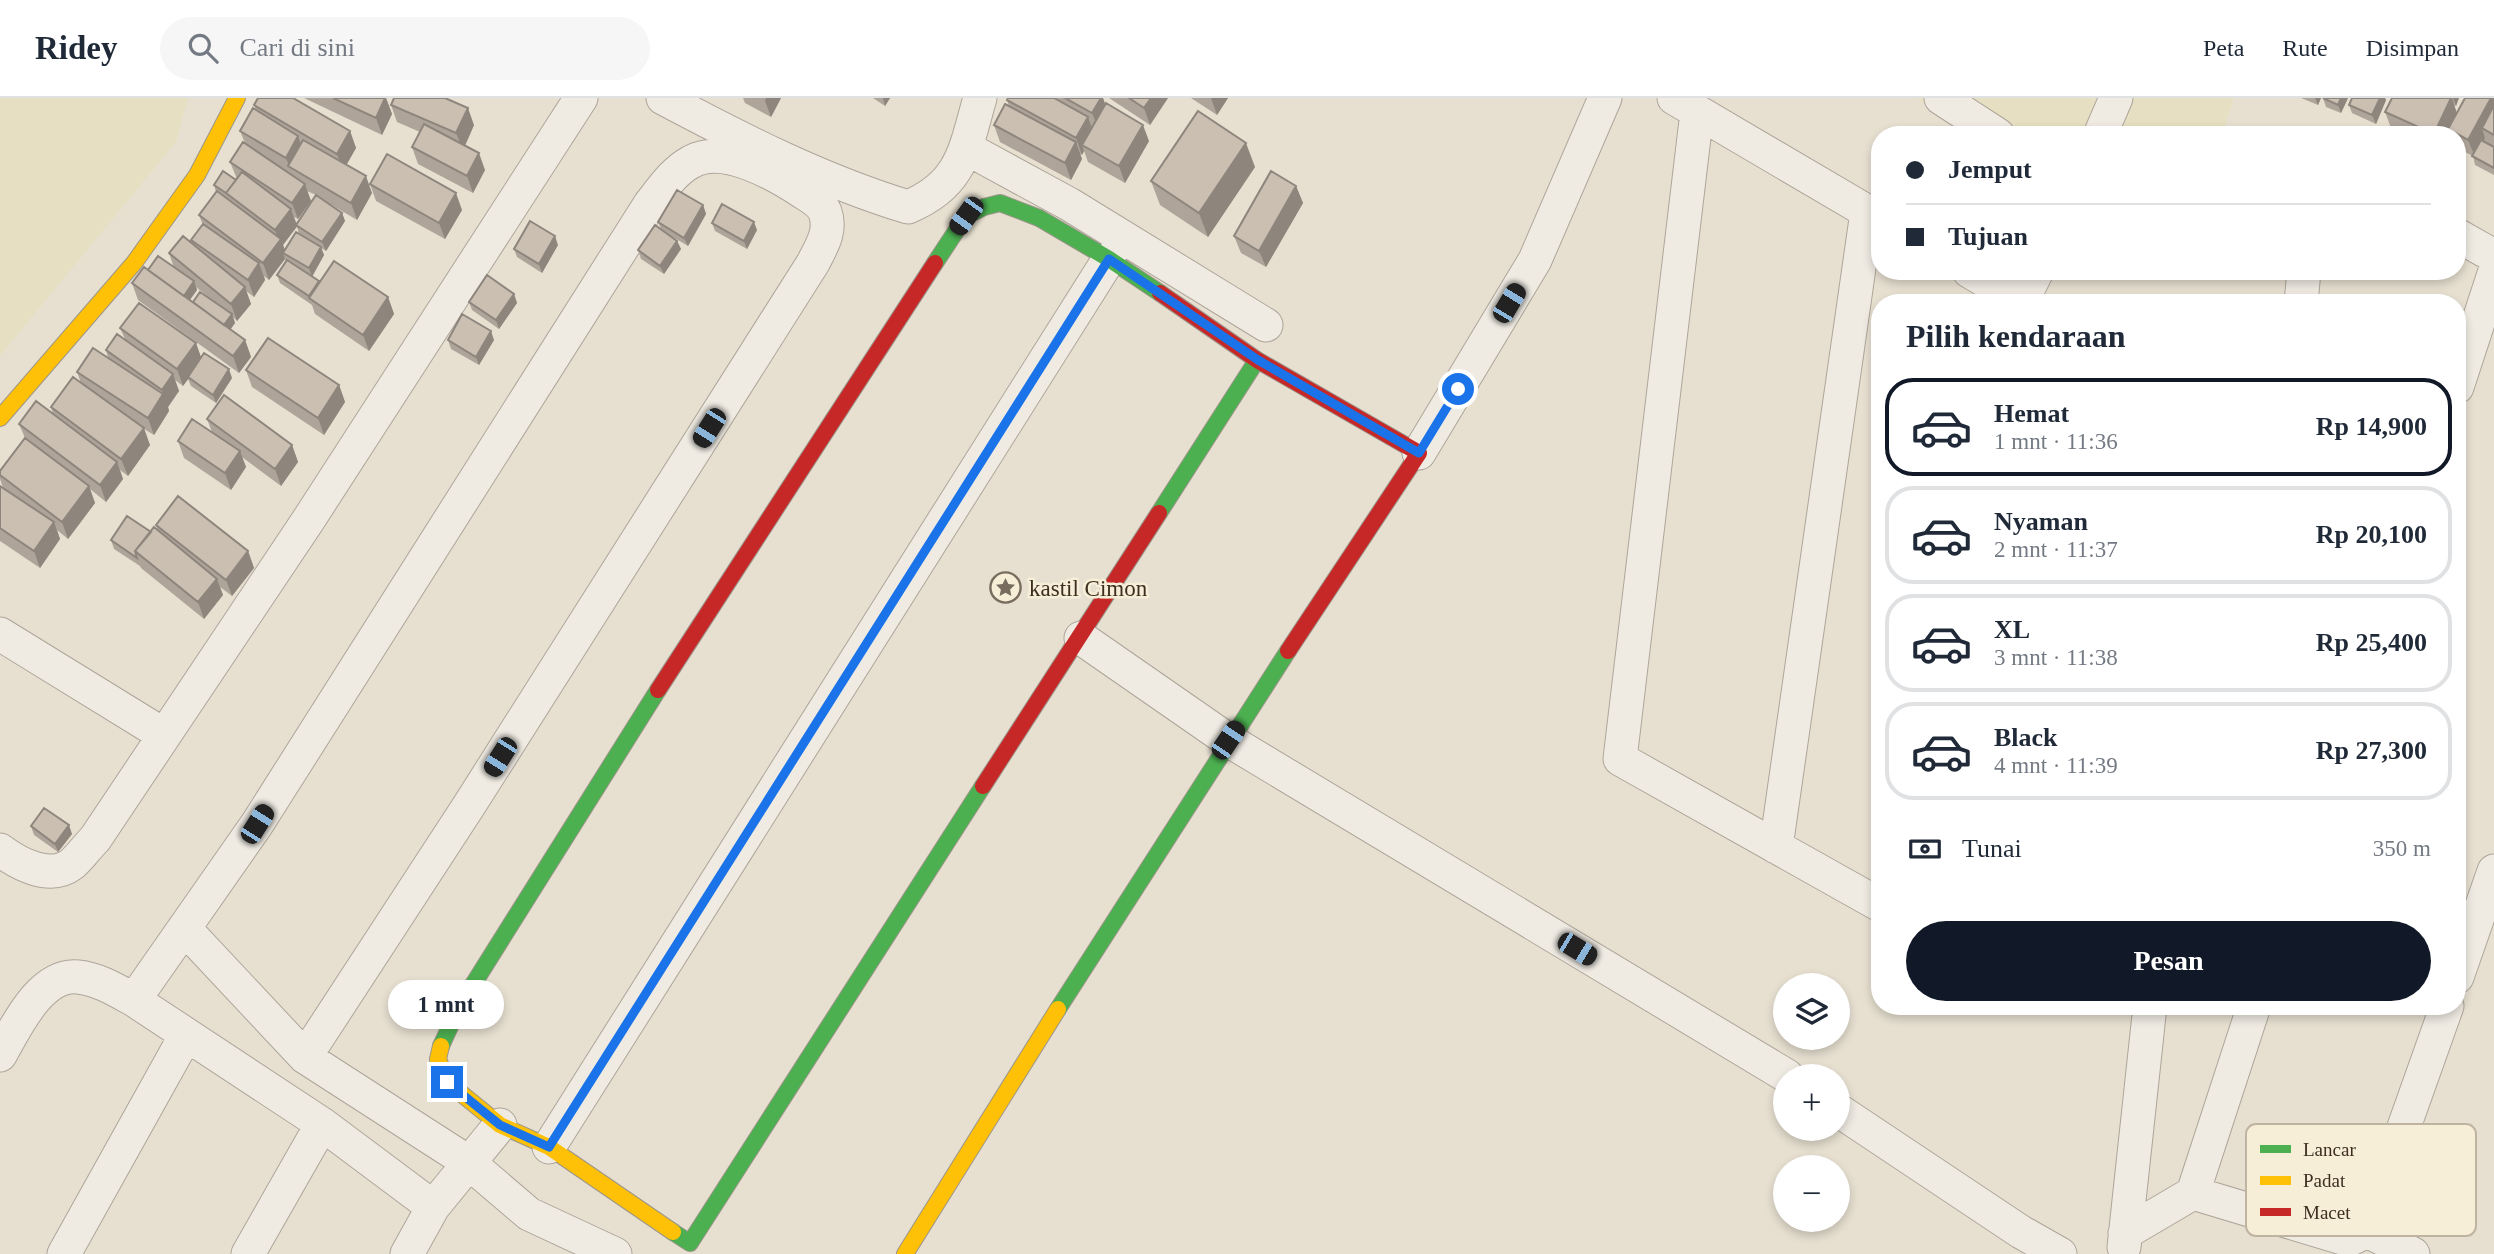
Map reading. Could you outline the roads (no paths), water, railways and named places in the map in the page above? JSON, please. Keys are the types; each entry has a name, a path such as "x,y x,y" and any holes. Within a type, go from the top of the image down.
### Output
{"street":[{"path":"0,418 134,263 197,174 237,98"},
{"path":"0,850 26,866 40,870 59,870 71,864 95,839 309,519 581,98"},
{"path":"663,98 736,137 850,188 908,207 930,197 954,173 967,148 980,98"},
{"path":"905,1254 1016,1072 1228,740 1419,453 1535,260 1605,98"},
{"path":"1943,98 1985,126"},
{"path":"2105,126 2116,98"},
{"path":"1871,214 1686,105 1620,759 1871,900"},
{"path":"967,148 1069,204 1266,325"},
{"path":"134,1000 264,812 642,216 675,173 692,161 724,158 756,166 786,181 822,206 828,224 827,234 813,263 478,792 304,1056"},
{"path":"1258,360 690,1243 549,1147 500,1125 447,1082 438,1059 443,1040 459,1007 721,590 966,216 1000,203 1039,218 1109,259 1258,360 1419,453"},
{"path":"1776,847 1871,228"},
{"path":"2466,240 2494,256"},
{"path":"549,1147 1109,259"},
{"path":"2466,360 2494,274"},
{"path":"1984,280 2007,294"},
{"path":"0,634 164,735"},
{"path":"1081,638 1228,740 1773,1068"},
{"path":"2466,951 2494,872"},
{"path":"185,929 304,1056 468,1162 559,1243 601,1251"},
{"path":"0,1055 23,1014 41,991 74,976 102,983 134,1000 322,1124 433,1207"},
{"path":"2124,1244 2149,1015"},
{"path":"2124,1244 2193,1193 2251,1015"},
{"path":"2405,1124 2443,1015"},
{"path":"64,1254 186,1035"},
{"path":"1850,1118 2021,1232 2060,1254"},
{"path":"248,1254 322,1124"},
{"path":"407,1254 433,1207 500,1125"},
{"path":"2193,1193 2246,1209"},
{"path":"2336,1236 2349,1240 2357,1236"},
{"path":"2377,1236 2413,1254"}],"place":[{"name":"kastil Cimon","path":"1006,588"}]}
